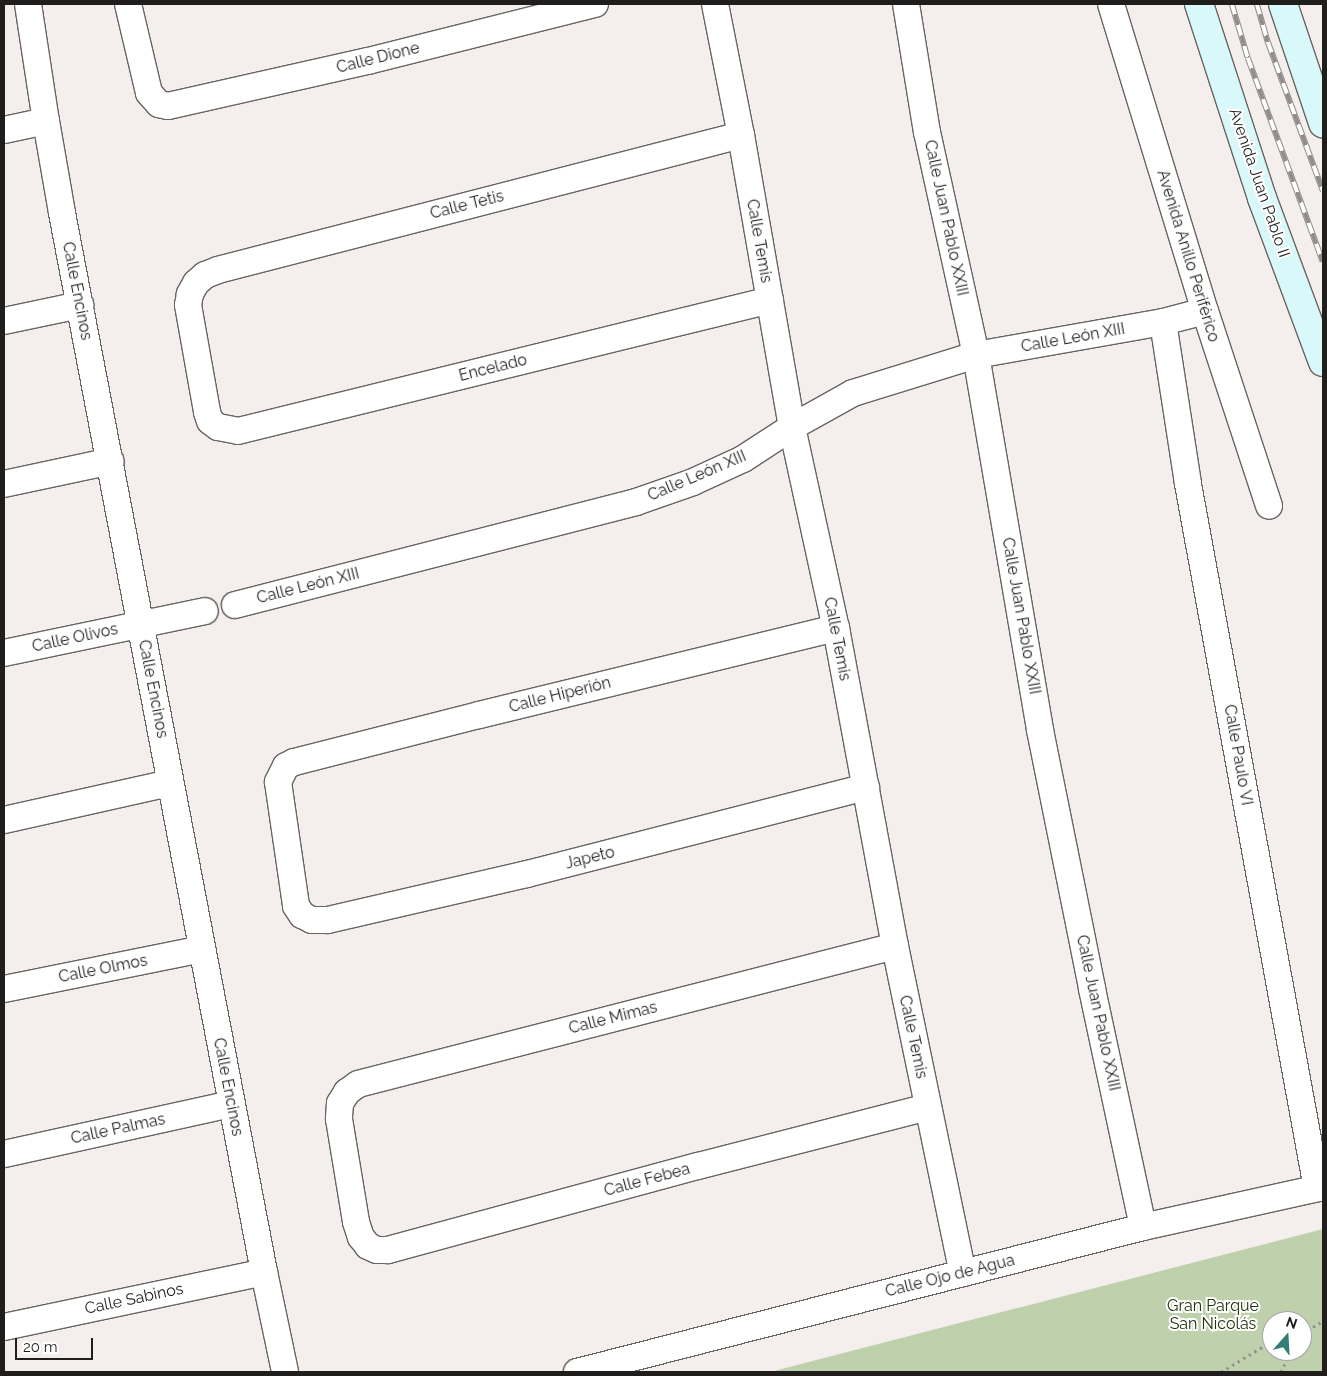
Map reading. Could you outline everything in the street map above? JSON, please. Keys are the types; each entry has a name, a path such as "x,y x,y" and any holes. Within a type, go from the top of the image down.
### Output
{"main road":[{"name":"Avenida Juan Pablo II","path":"1198,4 1262,198 1323,362"},
{"path":"1284,4 1323,123"}],"street":[{"name":"Calle Encinos","path":"28,4 46,121 140,624 264,1272 285,1372"},
{"name":"Calle Dione","path":"128,4 149,92 159,104 176,104 368,61 595,4"},
{"name":"Calle Temis","path":"716,4 792,428 836,628 895,946 963,1273"},
{"name":"Calle Juan Pablo XXIII","path":"906,4 927,132 976,355 1040,730 1092,989 1143,1227"},
{"name":"Avenida Anillo Periférico","path":"1111,4 1205,311 1269,506"},
{"path":"4,130 46,121"},
{"name":"Calle Tetis","path":"218,427 210,421 207,412 188,305 190,294 196,283 205,275 218,270 741,135"},
{"name":"Encelado","path":"218,427 238,431 770,300"},
{"path":"4,321 80,304"},
{"name":"Calle León XIII","path":"235,605 636,502 692,482 742,459 853,394 976,355 1163,322 1205,311"},
{"name":"Calle Paulo VI","path":"1163,322 1188,484 1320,1187"},
{"path":"4,484 111,461"},
{"name":"Calle Olivos","path":"4,653 205,611"},
{"name":"Calle Hiperión","path":"312,920 302,915 296,906 278,782 286,766 294,762 479,714 836,628"},
{"path":"4,820 170,783"},
{"name":"Japeto","path":"312,920 328,920 527,874 866,787"},
{"name":"Calle Mimas","path":"368,1246 361,1237 356,1222 339,1119 340,1103 347,1092 358,1084 895,946"},
{"name":"Calle Olmos","path":"4,989 202,949"},
{"name":"Calle Palmas","path":"4,1154 232,1104"},
{"name":"Calle Febea","path":"368,1246 377,1250 388,1250 698,1166 928,1107"},
{"name":"Calle Ojo de Agua","path":"577,1372 1143,1227 1320,1187"},
{"name":"Calle Sabinos","path":"4,1326 264,1272"}],"path":[{"path":"1312,1328 1323,1321"},
{"path":"1221,1372 1262,1347"}],"green space":[{"name":"Gran Parque San Nicolás","path":"1323,1229 1323,1372 770,1372"}],"railway":[{"path":"1232,4 1248,58 1323,262"},
{"path":"1257,4 1268,42 1323,191"}]}
